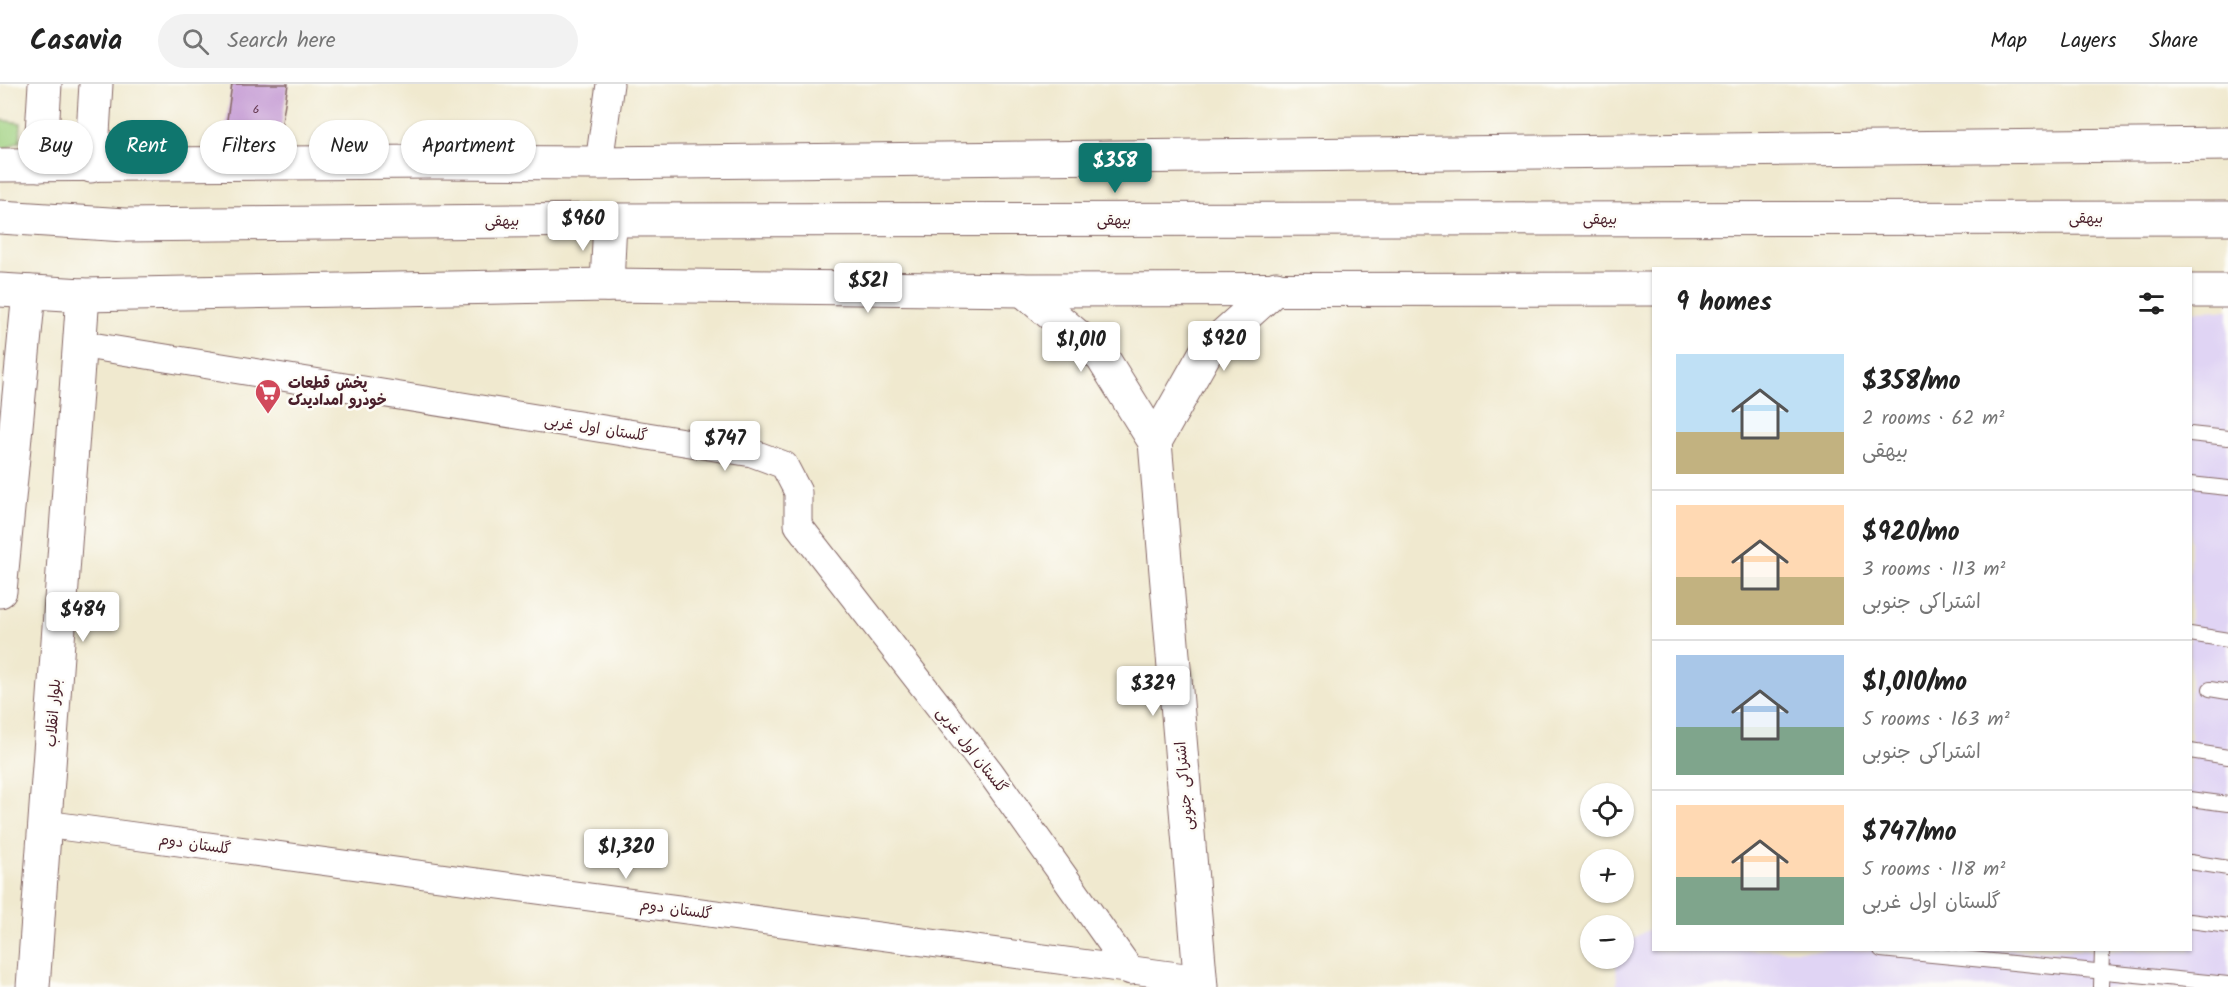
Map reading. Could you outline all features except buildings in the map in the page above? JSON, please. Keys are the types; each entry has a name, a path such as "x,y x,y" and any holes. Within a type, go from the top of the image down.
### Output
{"main road":[{"path":"43,120 45,84"},
{"path":"93,139 96,84"},
{"path":"93,166 432,162 599,163 2228,144"},
{"path":"0,165 18,165"},
{"name":"بیهقی","path":"0,217 125,225 610,220 2228,218"},
{"path":"607,285 610,220"},
{"path":"0,591 15,291 82,295 607,285 1023,290 1652,289"},
{"path":"1155,442 1207,350 1276,288"},
{"name":"اشتراکی جنوبی","path":"1023,290 1102,357 1155,442 1201,983"},
{"path":"2192,291 2228,291"},
{"name":"بلوار انقلاب","path":"33,987 82,295"}],"street":[{"path":"599,163 610,84"},
{"name":"گلستان اول غربی","path":"79,344 752,453 784,465 798,492 798,525 990,772 1131,971"},
{"name":"گلستان دوم","path":"45,824 1131,971 1201,983"}],"lane":[{"path":"2192,434 2228,438"},
{"path":"2192,484 2228,488"},
{"path":"2192,634 2228,640"},
{"path":"2210,689 2228,692"},
{"path":"2192,752 2228,757"},
{"path":"2192,799 2228,804"},
{"path":"2192,862 2228,868"},
{"path":"2192,921 2228,926"},
{"path":"1891,951 2228,984"},
{"path":"2101,987 2102,951"}],"shaded area":[{"path":"2228,310 2228,987 1617,987 1616,969 1634,969 1634,938 1652,928 1652,951 2192,951 2192,311"}],"green space":[{"path":"0,120 18,123 18,142 0,152"}],"place":[{"name":"پخش قطعات خودرو امدادیدک","path":"268,415"}]}
